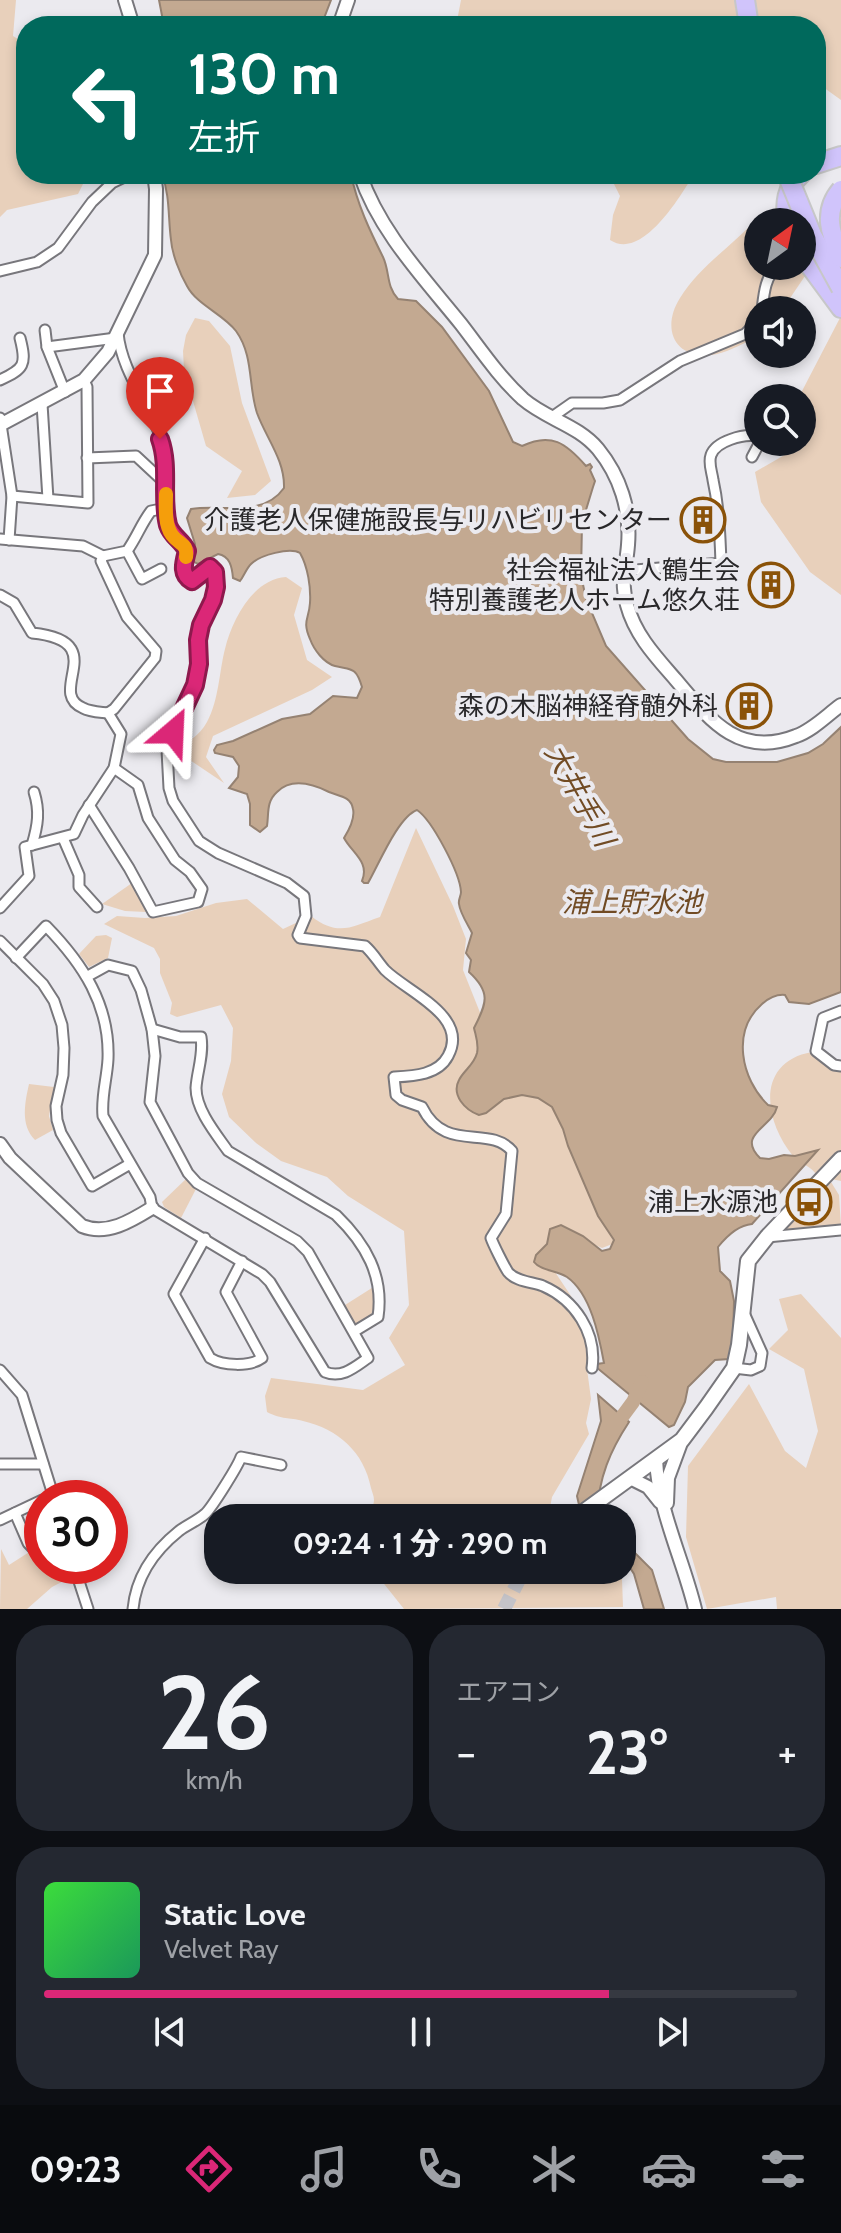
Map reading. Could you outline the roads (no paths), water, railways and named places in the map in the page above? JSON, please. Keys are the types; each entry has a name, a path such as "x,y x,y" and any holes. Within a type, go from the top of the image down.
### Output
{"highway":[{"path":"787,208 788,191 793,184"},
{"path":"795,184 818,233 841,308"},
{"path":"841,190 835,196 830,213 829,231 841,258"},
{"path":"816,265 835,283"}],"main road":[{"path":"594,1504 656,1459 734,1368 748,1261 767,1237 840,1163"}],"street":[{"path":"0,271 37,262 58,248 92,202 111,184"},
{"path":"155,184 155,255 102,360 84,380 65,392 0,422 12,496 5,540 83,546 103,556 127,551 141,533 144,520 151,511 166,508"},
{"path":"364,184 376,211 394,239 504,379 526,401 592,443 618,481 624,494 627,517 624,591 634,627 713,723 740,739 772,742 806,731 841,705"},
{"path":"816,244 841,229"},
{"path":"45,330 47,347 65,392"},
{"path":"552,417 572,403 620,400 680,361 744,334"},
{"path":"47,347 117,335"},
{"path":"117,335 126,365 165,452 166,508 172,535 187,551 183,568 187,578 192,581 210,567 215,572 216,587 198,640 199,664 195,685 167,750 169,788 173,801 199,841 218,853 287,883 304,896 306,916 298,935 300,938 365,946 384,968 431,1003 447,1022 454,1037 444,1064 432,1072 394,1077 396,1095 422,1107 426,1115 449,1134 492,1139 512,1151 506,1214 491,1238 493,1248 504,1260 508,1272 518,1279 562,1295 576,1309 588,1331 592,1368"},
{"path":"0,380 22,367 24,352 20,338"},
{"path":"12,496 88,503 84,380"},
{"path":"42,404 48,499"},
{"path":"623,571 721,563 711,453 718,445 744,436"},
{"path":"87,458 136,456 165,483"},
{"path":"0,507 12,509"},
{"path":"127,551 142,579 161,569"},
{"path":"0,595 14,603 32,633 52,635 65,641 73,654 75,666 70,687 75,703 82,708 108,713 155,658 156,651 127,617 101,561 103,556"},
{"path":"0,908 29,876 25,847 74,834 114,768 121,734 108,713"},
{"path":"89,805 153,912 198,902 202,889 190,872 175,860 148,818 138,785 114,768"},
{"path":"32,845 39,806 34,792"},
{"path":"63,838 79,875 79,887 97,907"},
{"path":"16,958 46,926 88,976 100,1003 108,1043 103,1116 150,1197 152,1208"},
{"path":"0,941 43,984 54,1001 62,1025 63,1075 56,1106 61,1133 92,1186 130,1164"},
{"path":"88,976 108,965 132,971 152,1029 155,1056 150,1102 188,1173 197,1183 297,1241 308,1252 368,1358 343,1374 325,1372 270,1282 242,1261 152,1208"},
{"path":"841,1011 823,1018 816,1051 834,1065 841,1066"},
{"path":"152,1029 180,1037 201,1037 203,1047 196,1087 197,1102 228,1151 336,1215 360,1246 379,1281 381,1295 378,1317 355,1331"},
{"path":"0,1144 10,1158 82,1226 108,1230 152,1208"},
{"path":"767,1237 841,1230"},
{"path":"205,1238 174,1294 210,1358 218,1363 255,1364 262,1358 226,1292 242,1261"},
{"path":"734,1368 751,1370 760,1366 762,1353 743,1311"},
{"path":"0,1370 22,1395 46,1480"},
{"path":"664,1508 677,1437"},
{"path":"133,1609 135,1588 144,1571 162,1547 208,1513 221,1489 236,1472 241,1457 281,1465"},
{"path":"656,1459 657,1482 695,1609"},
{"path":"0,1464 43,1464"},
{"path":"630,1478 648,1487 664,1508"},
{"path":"0,1520 24,1509"},
{"path":"15,1513 24,1534"},
{"path":"80,1584 88,1609"}],"water":[{"path":"159,0 331,0 325,16 162,16"},
{"name":"浦上貯水池","path":"165,184 354,184 394,294 398,299 416,301 442,327 489,391 513,442 522,446 541,440 557,442 572,451 586,466 590,464 592,467 590,470 595,481 582,523 581,575 586,599 606,646 688,739 713,759 777,762 808,753 841,727 841,992 809,1004 789,1002 785,995 770,998 752,1015 743,1041 743,1055 751,1082 768,1105 777,1107 754,1137 754,1150 760,1158 769,1159 818,1150 752,1224 733,1232 718,1247 720,1271 730,1281 734,1301 733,1342 729,1359 715,1360 688,1387 674,1425 669,1427 596,1367 604,1363 593,1316 582,1294 567,1277 534,1262 536,1255 547,1244 550,1229 561,1225 583,1236 602,1251 610,1249 614,1240 598,1216 552,1107 538,1098 522,1095 504,1099 479,1115 464,1106 458,1096 459,1080 477,1053 474,1028 485,998 481,986 469,972 471,960 466,953 472,933 460,908 459,883 451,860 430,824 417,810 410,814 396,831 368,883 364,883 362,863 344,838 353,816 352,805 347,799 309,785 296,783 283,787 271,800 267,826 260,832 250,825 247,794 229,788 238,777 239,766 233,757 215,753 217,745 282,719 310,714 333,696 357,698 362,687 355,672 327,662 312,643 306,624 310,603 309,584 300,553 282,551 261,558 251,564 240,581 233,578 230,563 222,555 198,564 194,562 195,544 187,518 191,509 254,507 275,497 284,488 278,459 257,413 242,341 231,325 191,293 179,270 172,246"},
{"path":"598,1395 629,1422 611,1454 598,1504 579,1504 577,1496 601,1421"},
{"path":"636,1554 652,1570 664,1609 644,1609 636,1581"}],"waterway":[{"name":"大井手川","path":"613,1429 633,1402 642,1382"}],"tunnel":[{"path":"504,1609 517,1584"}],"place":[{"name":"介護老人保健施設長与リハビリセンター","path":"703,520"},
{"name":"社会福祉法人鶴生会 特別養護老人ホーム悠久荘","path":"771,585"},
{"name":"森の木脳神経脊髄外科","path":"749,706"},
{"name":"浦上水源池","path":"809,1202"}]}
